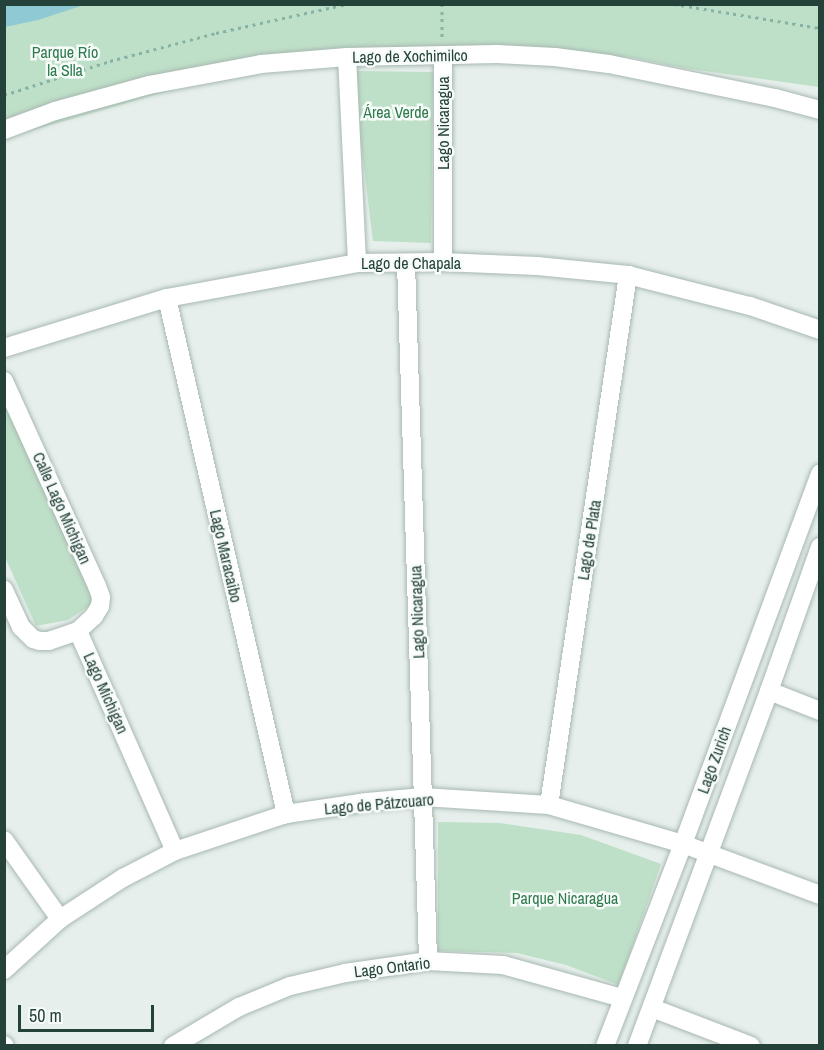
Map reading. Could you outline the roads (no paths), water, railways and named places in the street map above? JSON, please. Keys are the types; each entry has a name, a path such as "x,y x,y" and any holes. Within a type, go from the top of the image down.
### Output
{"street":[{"name":"Lago de Xochimilco","path":"4,130 56,111 149,85 261,64 347,57 528,55 609,64 775,98 819,110"},
{"name":"Lago Nicaragua","path":"443,56 443,262"},
{"path":"347,57 357,263"},
{"name":"Lago de Chapala","path":"4,348 167,298 357,263 443,262 628,275 750,306 819,330"},
{"name":"Lago Nicaragua","path":"406,263 428,961"},
{"name":"Lago de Plata","path":"549,805 628,275"},
{"name":"Lago Maracaibo","path":"167,298 286,814"},
{"name":"Calle Lago Michigan","path":"4,381 101,597 94,616 78,631"},
{"name":"Lago Zurich","path":"605,1046 683,844 819,473"},
{"name":"Lago Zurich","path":"637,1046 769,691 819,547"},
{"name":"Lago Michigan","path":"4,590 21,627 33,639 49,641 78,631 175,851"},
{"path":"769,691 819,711"},
{"name":"Lago de Pátzcuaro","path":"4,970 60,919 123,878 175,851 286,814 423,797 549,805 683,844 819,896"},
{"path":"4,840 60,919"},
{"name":"Lago Ontario","path":"173,1046 238,1007 290,986 345,973 428,961 503,965 622,998"},
{"path":"652,1008 751,1046"}],"water":[{"path":"5,4 84,5 38,20 5,27"}],"park label":[{"name":"Parque Río la Slla","path":"65,61"},
{"name":"Área Verde","path":"396,112"},
{"name":"Parque Nicaragua","path":"565,898"}]}
